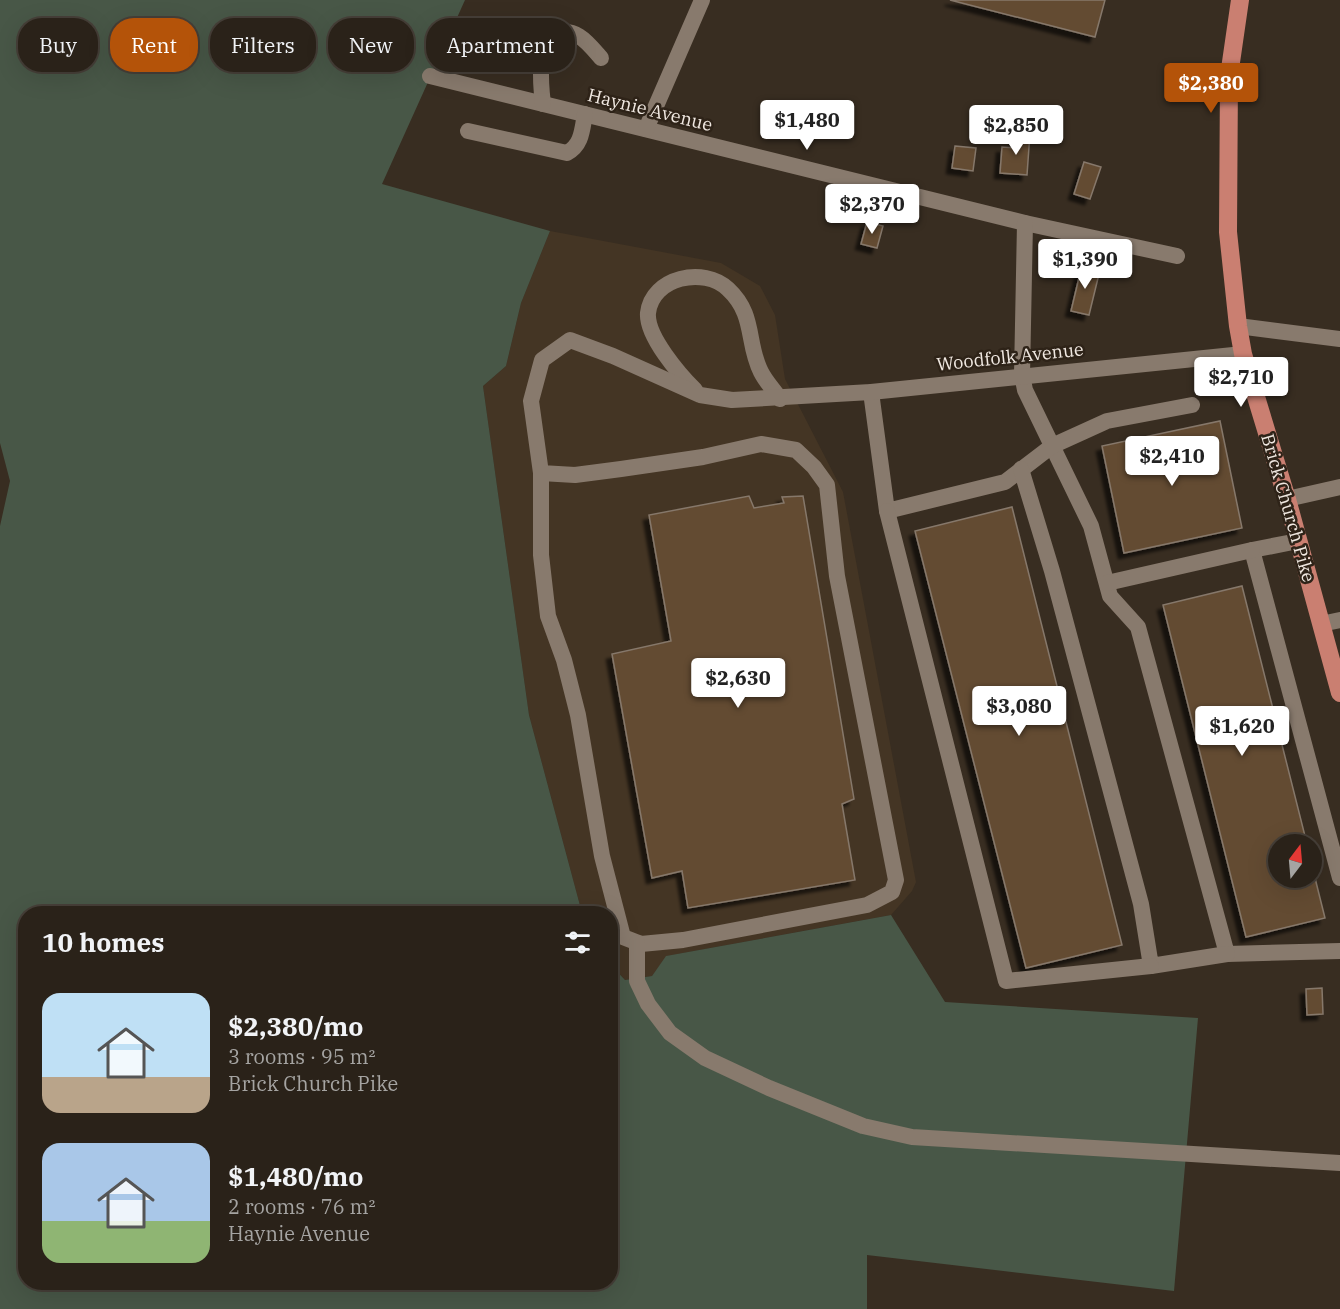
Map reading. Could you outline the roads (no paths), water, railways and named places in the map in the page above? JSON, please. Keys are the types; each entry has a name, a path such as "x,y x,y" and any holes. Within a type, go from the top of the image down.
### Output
{"main road":[{"name":"Brick Church Pike","path":"1240,0 1229,76 1228,232 1238,326 1340,693"}],"street":[{"path":"646,129 702,0"},
{"path":"543,104 541,66 547,43 554,34 570,32 577,34 602,58"},
{"name":"Haynie Avenue","path":"430,76 1025,223 1177,256"},
{"path":"468,131 567,153 575,149 580,141 585,114"},
{"path":"1025,223 1022,375 1025,390 1091,526 1110,596 1138,627 1227,954"},
{"path":"700,395 679,373 649,326 648,314 651,302 660,289 679,278 703,277 725,286 735,297 748,318 761,372 780,399"},
{"path":"1238,326 1340,339"},
{"name":"Woodfolk Avenue","path":"541,473 531,401 542,360 570,340 613,356 700,395 732,400 870,392 1244,354"},
{"path":"870,392 887,511 1006,981 1151,966 1227,954 1340,951"},
{"path":"887,511 1005,482 1052,446 1107,421 1192,405"},
{"path":"614,906 602,856 578,715 564,660 548,616 541,555 541,473 575,474 621,469 703,457 761,444 795,450 814,466 827,485 837,576 896,880 892,892 867,905 683,940 637,943 623,937 618,920"},
{"path":"1021,469 1052,571 1137,892 1151,966"},
{"path":"1287,499 1340,487"},
{"path":"1107,583 1298,541"},
{"path":"1252,550 1340,878"},
{"path":"1321,624 1340,620"},
{"path":"637,943 637,981 648,1004 670,1033 705,1058 863,1126 912,1137 1340,1163"}]}
